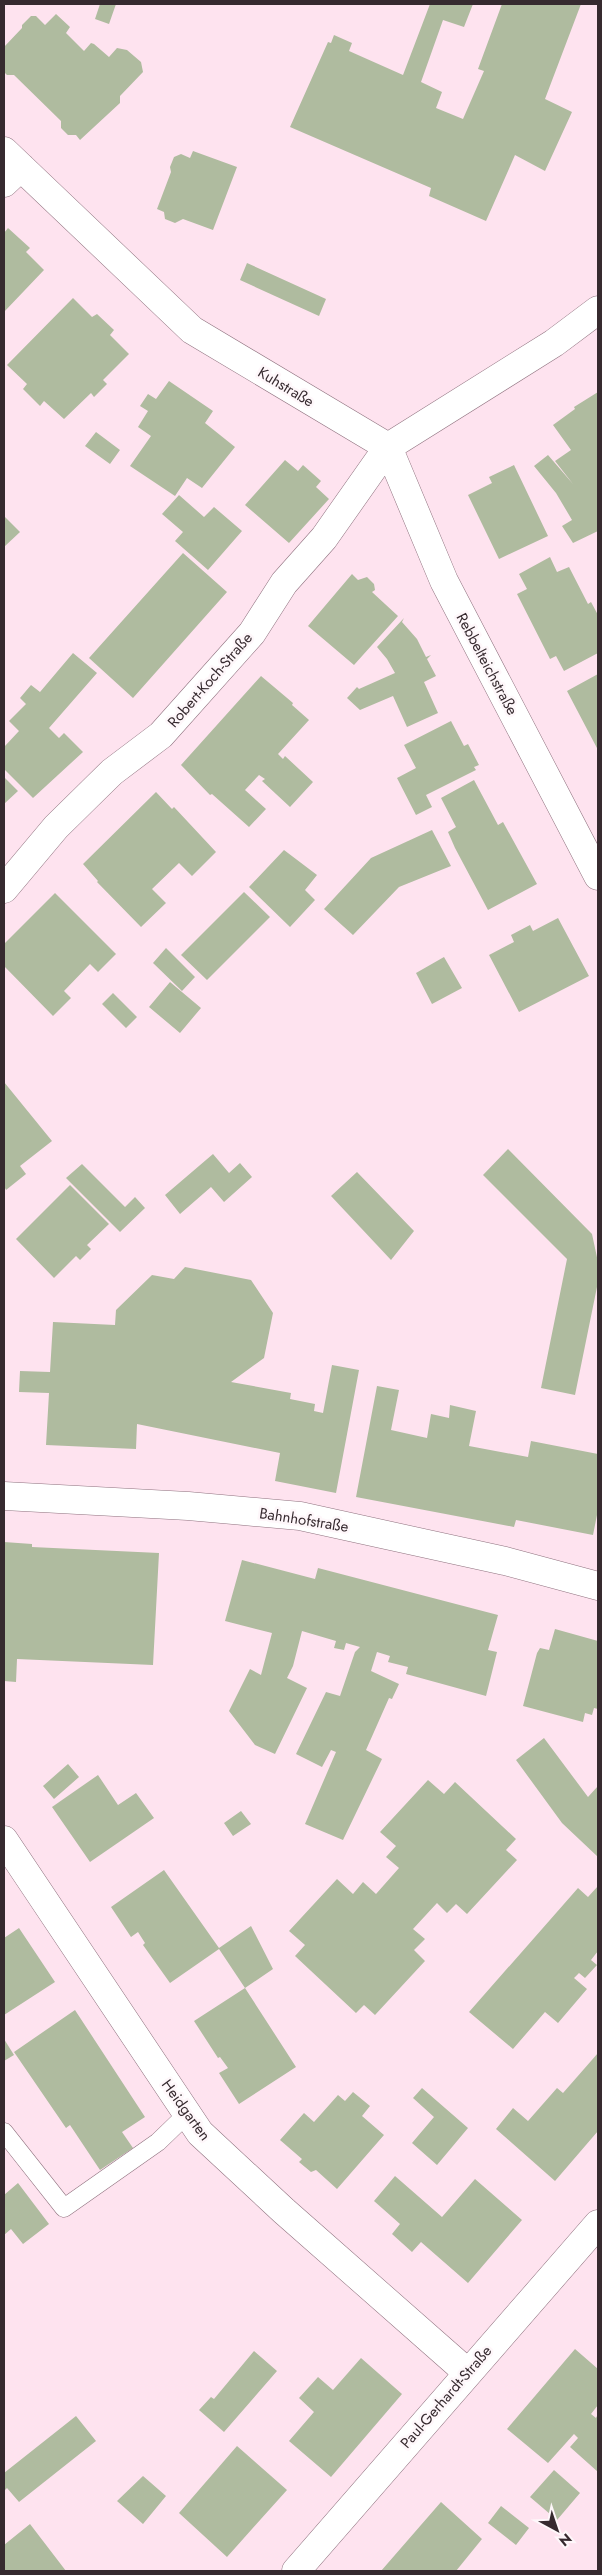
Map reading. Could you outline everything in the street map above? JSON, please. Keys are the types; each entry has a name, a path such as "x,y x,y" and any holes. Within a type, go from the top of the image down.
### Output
{"street":[{"name":"Kuhstraße","path":"9,167 192,330 388,447"},
{"path":"388,447 554,343 598,310"},
{"name":"Rebbelteichstraße","path":"388,447 444,580 598,876"},
{"name":"Robert-Koch-Straße","path":"4,889 56,827 112,772 162,735 252,633 284,583 324,538 388,447"},
{"name":"Bahnhofstraße","path":"4,1496 188,1506 300,1516 505,1561 598,1586"},
{"name":"Heidgarten","path":"4,1840 200,2133 284,2211 468,2373"},
{"name":"Paul-Gerhardt-Straße","path":"296,2571 598,2224"}],"lane":[{"path":"4,2132 64,2208 158,2142 187,2114"}],"building":[{"path":"100,4 116,4 109,24 95,19"},
{"path":"430,4 473,4 464,27 443,20 421,82 442,92 436,108 463,119 484,71 478,69 502,4 581,4 545,99 572,112 545,171 515,155 486,221 429,196 431,188 290,127 328,42 331,43 334,35 352,43 349,51 403,75"},
{"path":"56,14 70,27 66,33 84,51 91,43 109,57 117,48 127,50 141,62 143,72 120,96 120,103 80,140 76,135 68,135 61,128 61,121 14,75 7,75 4,72 4,47 22,28 22,25 31,16 36,16 45,25"},
{"path":"193,151 237,167 213,230 183,219 175,223 165,219 164,212 157,209 171,172 170,167 174,157 181,154 190,158"},
{"path":"8,228 30,248 26,252 44,270 4,312 4,233"},
{"path":"247,263 326,299 319,316 240,280"},
{"path":"73,298 92,317 97,314 114,330 110,335 129,354 103,380 107,384 94,397 91,393 64,419 44,401 40,406 23,389 27,384 7,365"},
{"path":"169,381 213,411 205,423 235,447 202,488 187,478 175,496 130,466 151,436 138,427 148,411 140,406 148,394 156,399"},
{"path":"598,392 598,531 573,543 562,526 572,520 556,493 534,466 548,455 573,484 555,461 571,450 553,425 575,409 574,407"},
{"path":"96,432 120,450 110,464 85,446"},
{"path":"285,460 298,471 303,465 321,481 316,487 329,499 289,543 245,505"},
{"path":"514,465 548,536 499,559 468,495 492,483 489,477"},
{"path":"179,495 204,517 214,507 242,531 208,570 175,541 183,532 162,514"},
{"path":"4,516 20,532 4,547"},
{"path":"183,553 227,592 133,698 89,658"},
{"path":"550,557 557,572 569,567 588,604 591,602 598,615 598,653 564,671 556,656 550,659 517,594 527,589 519,574"},
{"path":"352,574 358,580 367,577 374,584 375,590 372,592 398,616 354,665 308,626"},
{"path":"404,618 402,622 417,639 426,657 431,655 427,659 436,676 424,682 438,713 407,727 393,696 360,710 347,698 357,687 359,689 395,673 377,647"},
{"path":"73,653 97,673 49,728 59,738 64,733 83,752 33,798 4,769 4,747 19,731 9,721 26,704 20,698 31,685 40,692"},
{"path":"598,674 598,750 567,691"},
{"path":"261,676 293,703 292,705 309,720 278,754 283,759 285,756 313,782 290,807 262,781 265,779 259,775 245,790 266,809 249,827 212,794 210,795 181,765"},
{"path":"451,721 464,746 468,744 479,765 474,767 476,770 426,795 432,807 416,815 397,778 416,768 404,745"},
{"path":"4,777 18,791 4,804"},
{"path":"474,780 498,825 503,822 537,884 488,910 448,832 456,827 441,798"},
{"path":"156,792 172,809 174,807 216,852 192,876 179,863 152,889 166,903 141,927 97,882 83,864"},
{"path":"432,830 451,866 399,887 353,935 324,909 371,858"},
{"path":"284,850 317,875 305,890 315,900 290,927 249,887"},
{"path":"244,892 270,917 207,980 181,955"},
{"path":"55,893 116,954 98,972 90,964 64,991 71,998 53,1016 4,966 4,944"},
{"path":"558,918 589,976 519,1012 489,955 514,942 511,935 530,925 533,931"},
{"path":"166,948 195,977 182,991 153,963"},
{"path":"444,957 462,988 432,1004 416,973"},
{"path":"170,982 201,1008 180,1033 149,1007"},
{"path":"113,993 137,1017 126,1028 102,1004"},
{"path":"4,1082 52,1141 20,1166 26,1174 6,1190 4,1186"},
{"path":"508,1149 592,1234 598,1262 598,1282 575,1395 541,1388 567,1259 483,1175"},
{"path":"213,1154 229,1173 240,1163 252,1177 224,1202 211,1187 180,1214 165,1195"},
{"path":"82,1164 125,1207 135,1197 145,1208 120,1232 66,1178"},
{"path":"357,1172 414,1231 391,1260 331,1196"},
{"path":"70,1185 109,1224 87,1245 91,1249 80,1260 76,1256 54,1278 16,1239"},
{"path":"185,1267 251,1280 273,1313 264,1358 231,1382 291,1393 290,1399 315,1404 314,1411 323,1413 332,1365 359,1370 336,1493 275,1481 280,1453 137,1424 136,1449 46,1445 49,1393 19,1392 20,1371 50,1372 53,1322 115,1325 116,1310 152,1275 174,1279"},
{"path":"377,1386 399,1390 391,1430 427,1438 431,1414 449,1418 450,1405 476,1411 469,1446 528,1457 531,1441 598,1454 598,1510 593,1535 516,1520 514,1527 356,1497"},
{"path":"4,1542 32,1544 32,1547 159,1553 153,1665 17,1659 16,1682 4,1681"},
{"path":"242,1560 315,1579 318,1568 498,1615 488,1650 497,1652 486,1696 406,1674 408,1667 388,1662 390,1656 377,1652 371,1671 399,1684 392,1699 389,1698 366,1750 382,1759 343,1840 305,1824 336,1752 331,1750 322,1767 296,1754 326,1692 340,1696 355,1652 360,1647 346,1643 344,1650 334,1648 336,1641 302,1631 293,1666 287,1678 307,1688 275,1754 255,1745 229,1711 250,1669 261,1675 272,1633 225,1621"},
{"path":"555,1629 598,1641 598,1709 594,1708 592,1715 585,1713 583,1722 523,1706 537,1653 540,1648 549,1650"},
{"path":"544,1738 588,1797 598,1786 598,1857 562,1823 516,1760"},
{"path":"68,1764 79,1777 54,1799 43,1786"},
{"path":"98,1775 118,1805 136,1793 154,1818 90,1862 52,1807"},
{"path":"428,1780 444,1794 455,1782 516,1839 506,1850 517,1860 467,1914 456,1904 447,1913 437,1903 413,1929 425,1939 414,1950 425,1961 375,2015 364,2005 356,2013 295,1956 305,1945 289,1931 337,1879 353,1894 363,1882 376,1894 399,1868 386,1857 396,1846 380,1832"},
{"path":"241,1811 251,1824 233,1836 224,1823"},
{"path":"164,1870 219,1948 251,1926 273,1969 245,1988 219,1949 170,1983 143,1945 145,1943 138,1932 131,1937 111,1907"},
{"path":"598,1886 598,1951 591,1960 597,1965 585,1978 579,1973 574,1978 587,1989 558,2023 545,2012 513,2049 469,2012 578,1888 588,1897"},
{"path":"19,1928 55,1982 4,2015 4,1938"},
{"path":"245,1988 296,2067 239,2104 219,2073 228,2068 220,2057 218,2058 194,2021"},
{"path":"75,2010 145,2117 122,2132 133,2148 100,2170 70,2125 66,2128 14,2052"},
{"path":"4,2039 14,2055 4,2061"},
{"path":"598,2053 598,2131 555,2181 496,2129 513,2108 528,2121 557,2088 563,2093"},
{"path":"422,2088 468,2128 437,2165 412,2143 434,2117 413,2098"},
{"path":"353,2092 370,2106 362,2116 384,2135 337,2189 316,2170 311,2172 299,2162 302,2159 280,2140 304,2113 314,2122 338,2095 345,2101"},
{"path":"395,2176 442,2217 475,2179 522,2220 468,2283 421,2242 412,2252 392,2234 400,2224 374,2201"},
{"path":"18,2183 49,2224 23,2244 11,2229 4,2235 4,2195"},
{"path":"575,2349 598,2369 598,2405 591,2414 596,2418 598,2414 598,2472 570,2447 578,2438 574,2434 548,2463 507,2429"},
{"path":"254,2351 277,2371 224,2432 199,2410 211,2397 214,2399"},
{"path":"361,2358 402,2394 331,2477 289,2441 314,2412 299,2398 318,2377 333,2390"},
{"path":"76,2416 96,2441 19,2502 7,2488 4,2491 4,2473"},
{"path":"237,2446 287,2490 227,2557 179,2513"},
{"path":"554,2470 580,2493 557,2520 530,2497"},
{"path":"143,2476 166,2496 143,2524 117,2501"},
{"path":"441,2502 482,2539 456,2571 381,2571"},
{"path":"501,2506 529,2528 516,2545 488,2523"},
{"path":"30,2524 66,2571 4,2571 4,2545"}]}
